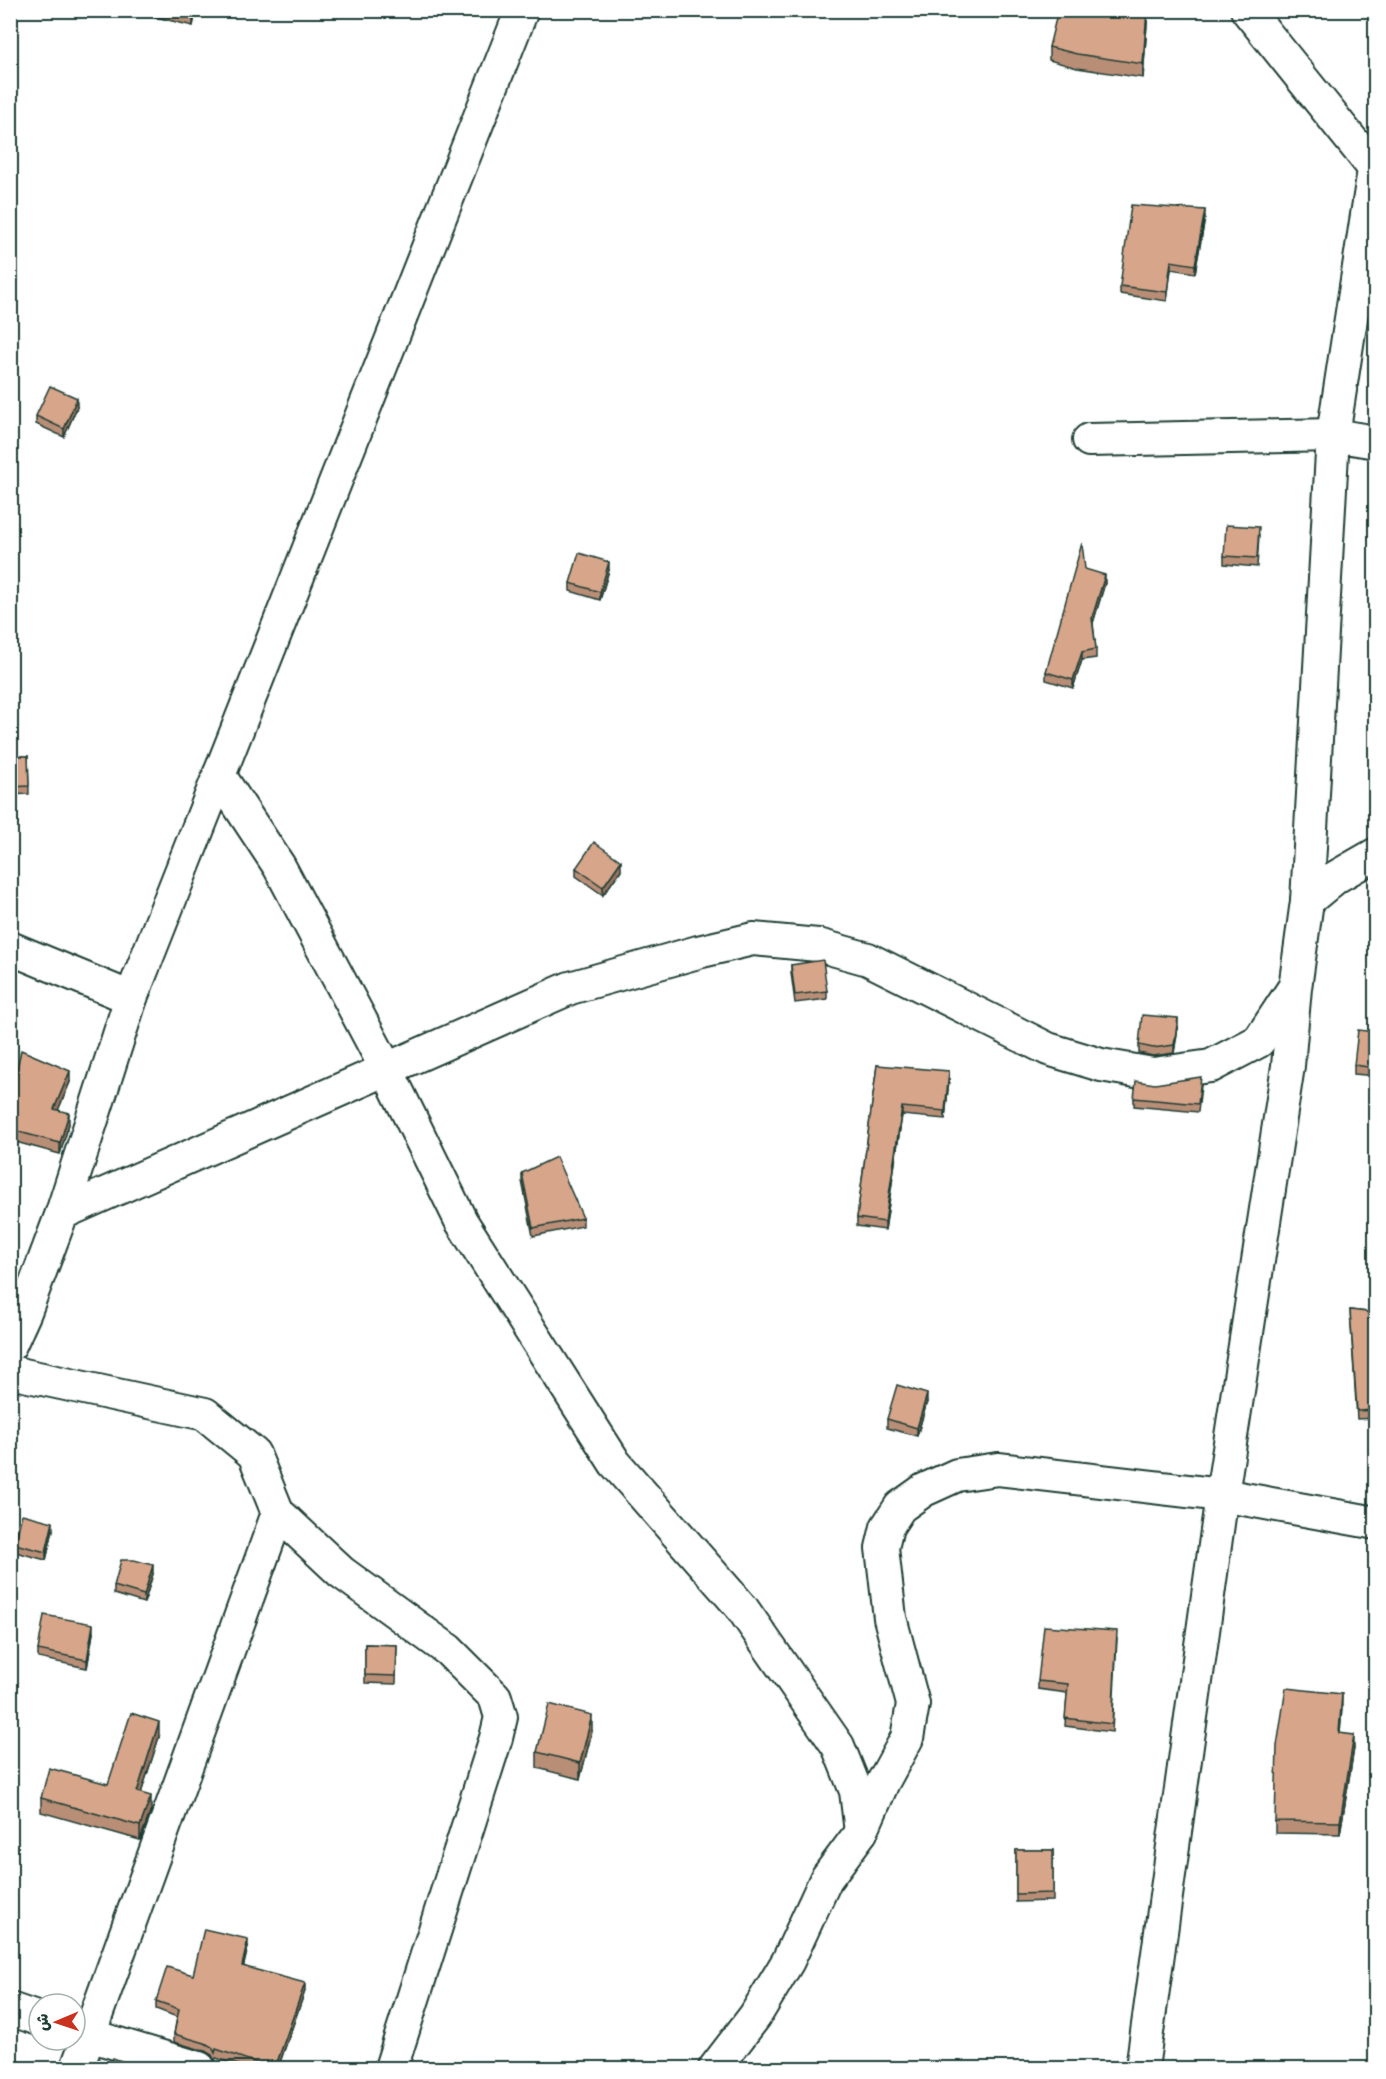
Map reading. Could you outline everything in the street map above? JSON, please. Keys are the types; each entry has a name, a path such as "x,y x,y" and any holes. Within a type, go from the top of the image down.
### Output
{"street":[{"path":"10,1345 18,1310 62,1212 131,998 522,10"},
{"path":"1142,2068 1222,1496 1288,1066 1294,988 1307,901 1333,435 1375,163 1247,10"},
{"path":"1089,440 1333,435 1376,442"},
{"path":"219,775 279,866 386,1068 461,1221 615,1463 742,1608 838,1746 856,1791 861,1832"},
{"path":"1307,901 1336,877 1376,854"},
{"path":"62,1212 570,988 753,939 818,945 868,959 1048,1049 1101,1065 1153,1074 1211,1066 1259,1041 1294,988"},
{"path":"10,948 131,998"},
{"path":"10,1372 205,1414 254,1454 278,1513 341,1572 448,1650 495,1697 501,1717 391,2068"},
{"path":"715,2068 755,2016 788,1961 826,1879 861,1832 883,1782 907,1738 913,1704 890,1618 882,1548 887,1527 900,1507 924,1490 957,1475 998,1469 1222,1496 1376,1523"},
{"path":"87,2021 278,1513"},
{"path":"10,2009 27,2015"},
{"path":"87,2035 200,2068"},
{"path":"77,2068 79,2052"}],"building":[{"path":"161,10 195,10 193,18"},
{"path":"1058,10 1078,15 1078,10 1147,10 1143,64 1077,54 1049,47"},
{"path":"1131,205 1205,210 1195,265 1171,261 1167,292 1120,286"},
{"path":"50,386 77,398 64,429 36,416"},
{"path":"1226,525 1259,527 1257,558 1224,556"},
{"path":"1082,543 1085,569 1105,575 1092,618 1096,649 1082,652 1073,680 1046,672"},
{"path":"579,553 609,562 600,592 570,583"},
{"path":"10,756 28,756 29,786 10,787"},
{"path":"594,842 621,861 603,887 576,868"},
{"path":"823,960 827,991 795,995 791,965"},
{"path":"1142,1015 1178,1018 1174,1045 1153,1048 1139,1045"},
{"path":"1358,1030 1376,1032 1376,1068 1354,1065"},
{"path":"21,1050 70,1071 54,1109 69,1113 60,1143 12,1130 10,1139 10,1078 15,1079"},
{"path":"877,1065 949,1071 945,1111 902,1107 885,1222 857,1218"},
{"path":"1201,1077 1198,1104 1134,1098 1136,1081 1155,1084"},
{"path":"556,1157 583,1218 533,1228 522,1173"},
{"path":"1350,1310 1376,1313 1376,1410 1357,1411"},
{"path":"897,1385 927,1394 917,1428 887,1419"},
{"path":"22,1514 53,1522 46,1552 15,1544"},
{"path":"121,1560 134,1560 153,1565 144,1595 114,1586"},
{"path":"44,1615 93,1624 87,1660 38,1650"},
{"path":"1044,1626 1117,1631 1112,1724 1065,1718 1068,1684 1038,1681"},
{"path":"365,1644 397,1645 396,1676 365,1675"},
{"path":"1286,1688 1342,1694 1339,1733 1354,1735 1340,1822 1275,1821 1277,1746"},
{"path":"549,1704 592,1715 580,1763 537,1752"},
{"path":"131,1713 159,1722 137,1792 151,1796 140,1826 41,1798 49,1768 108,1784"},
{"path":"1016,1850 1053,1850 1053,1893 1016,1894"},
{"path":"204,1929 248,1939 242,1966 305,1983 275,2068 216,2049 215,2053 212,2047 205,2043 174,2034 179,2009 156,2001 167,1967 193,1975"},
{"path":"113,2058 141,2068 110,2068"}]}
